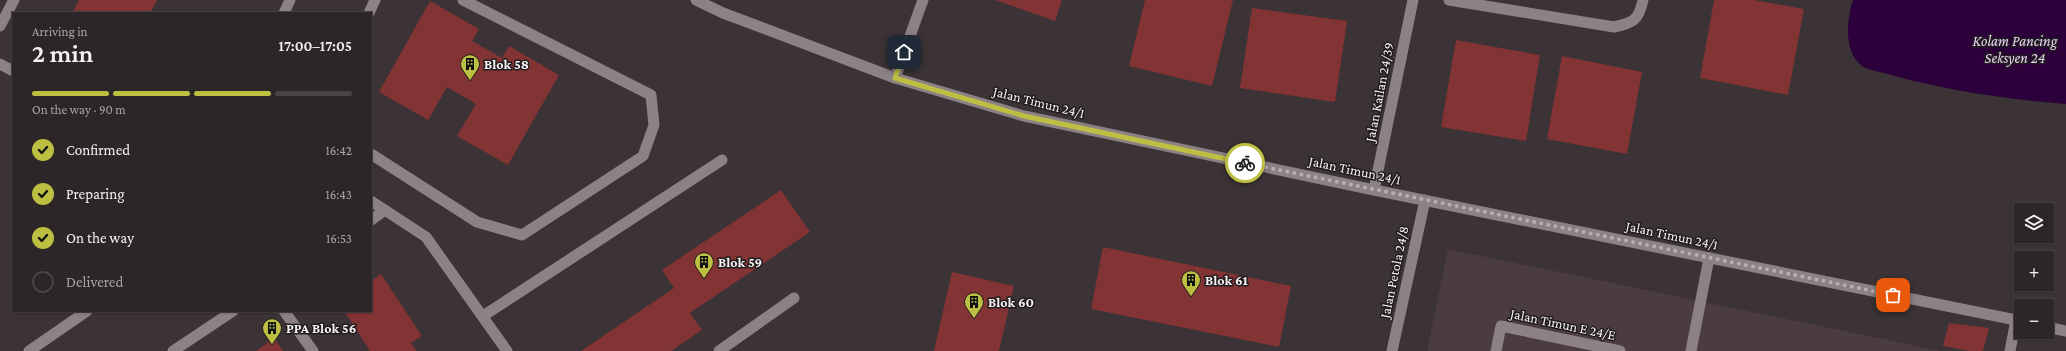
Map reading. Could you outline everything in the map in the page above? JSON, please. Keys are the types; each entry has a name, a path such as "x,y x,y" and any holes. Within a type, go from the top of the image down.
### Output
{"street":[{"path":"0,26 14,0"},
{"path":"284,12 290,0"},
{"path":"369,12 375,0"},
{"path":"372,155 477,222 522,235 643,156 654,125 651,94 463,0"},
{"name":"Jalan Timun 24/1","path":"696,0 723,13 895,78 1024,116 1374,190 2014,320"},
{"path":"895,78 923,0"},
{"name":"Jalan Kailan 24/39","path":"1374,190 1413,0"},
{"path":"1449,0 1614,27 1630,24 1640,14 1643,0"},
{"path":"0,64 12,70"},
{"path":"483,316 722,160"},
{"name":"Jalan Petola 24/8","path":"1392,351 1425,200"},
{"path":"372,201 426,237 507,351"},
{"path":"372,219 385,210"},
{"path":"1692,351 1709,258"},
{"path":"718,351 794,298"},
{"path":"29,351 86,312"},
{"path":"173,351 232,312"},
{"path":"285,312 312,351"},
{"name":"Jalan Timun E 24/E","path":"1496,351 1501,326 1620,351"},
{"path":"2054,328 2066,331"},
{"path":"2010,351 2014,336"}],"shaded area":[{"path":"1448,249 1941,351 1427,351"}],"water":[{"name":"Kolam Pancing Seksyen 24","path":"1853,0 2066,0 2066,104 2022,100 1956,90 1912,81 1865,68 1856,60 1849,44 1848,26"}],"building":[{"path":"79,0 157,0 151,12 73,12"},
{"path":"995,0 1062,0 1055,21"},
{"path":"1145,0 1233,0 1212,86 1129,66"},
{"path":"1714,0 1754,0 1804,9 1788,95 1700,78"},
{"name":"Blok 58","path":"430,1 479,29 472,41 502,58 509,46 559,75 508,165 457,136 476,104 447,87 428,120 379,92"},
{"path":"1252,8 1347,21 1335,102 1240,88"},
{"path":"1456,40 1540,55 1526,141 1441,127"},
{"path":"1562,56 1642,72 1627,154 1547,139"},
{"name":"Blok 59","path":"781,190 810,232 690,313 702,330 671,351 581,351 674,288 662,270"},
{"name":"Blok 61","path":"1103,247 1291,286 1279,347 1091,309"},
{"name":"Blok 60","path":"952,272 1014,286 999,351 934,351"},
{"path":"381,274 422,336 411,343 417,351 370,351 345,312 372,312 372,280"},
{"path":"1949,323 1989,328 1983,351 1970,351 1943,346"},
{"name":"PPA Blok 56","path":"274,338 283,351 256,351"}],"way so far":[{"path":"1245,163 1893,295"}],"place":[{"name":"Blok 58","path":"470,81"},
{"name":"Blok 59","path":"704,279"},
{"name":"Blok 61","path":"1191,297"},
{"name":"Blok 60","path":"974,319"},
{"name":"PPA Blok 56","path":"272,345"}],"route":[{"path":"904,52 895,78 1024,116 1245,163"}]}
